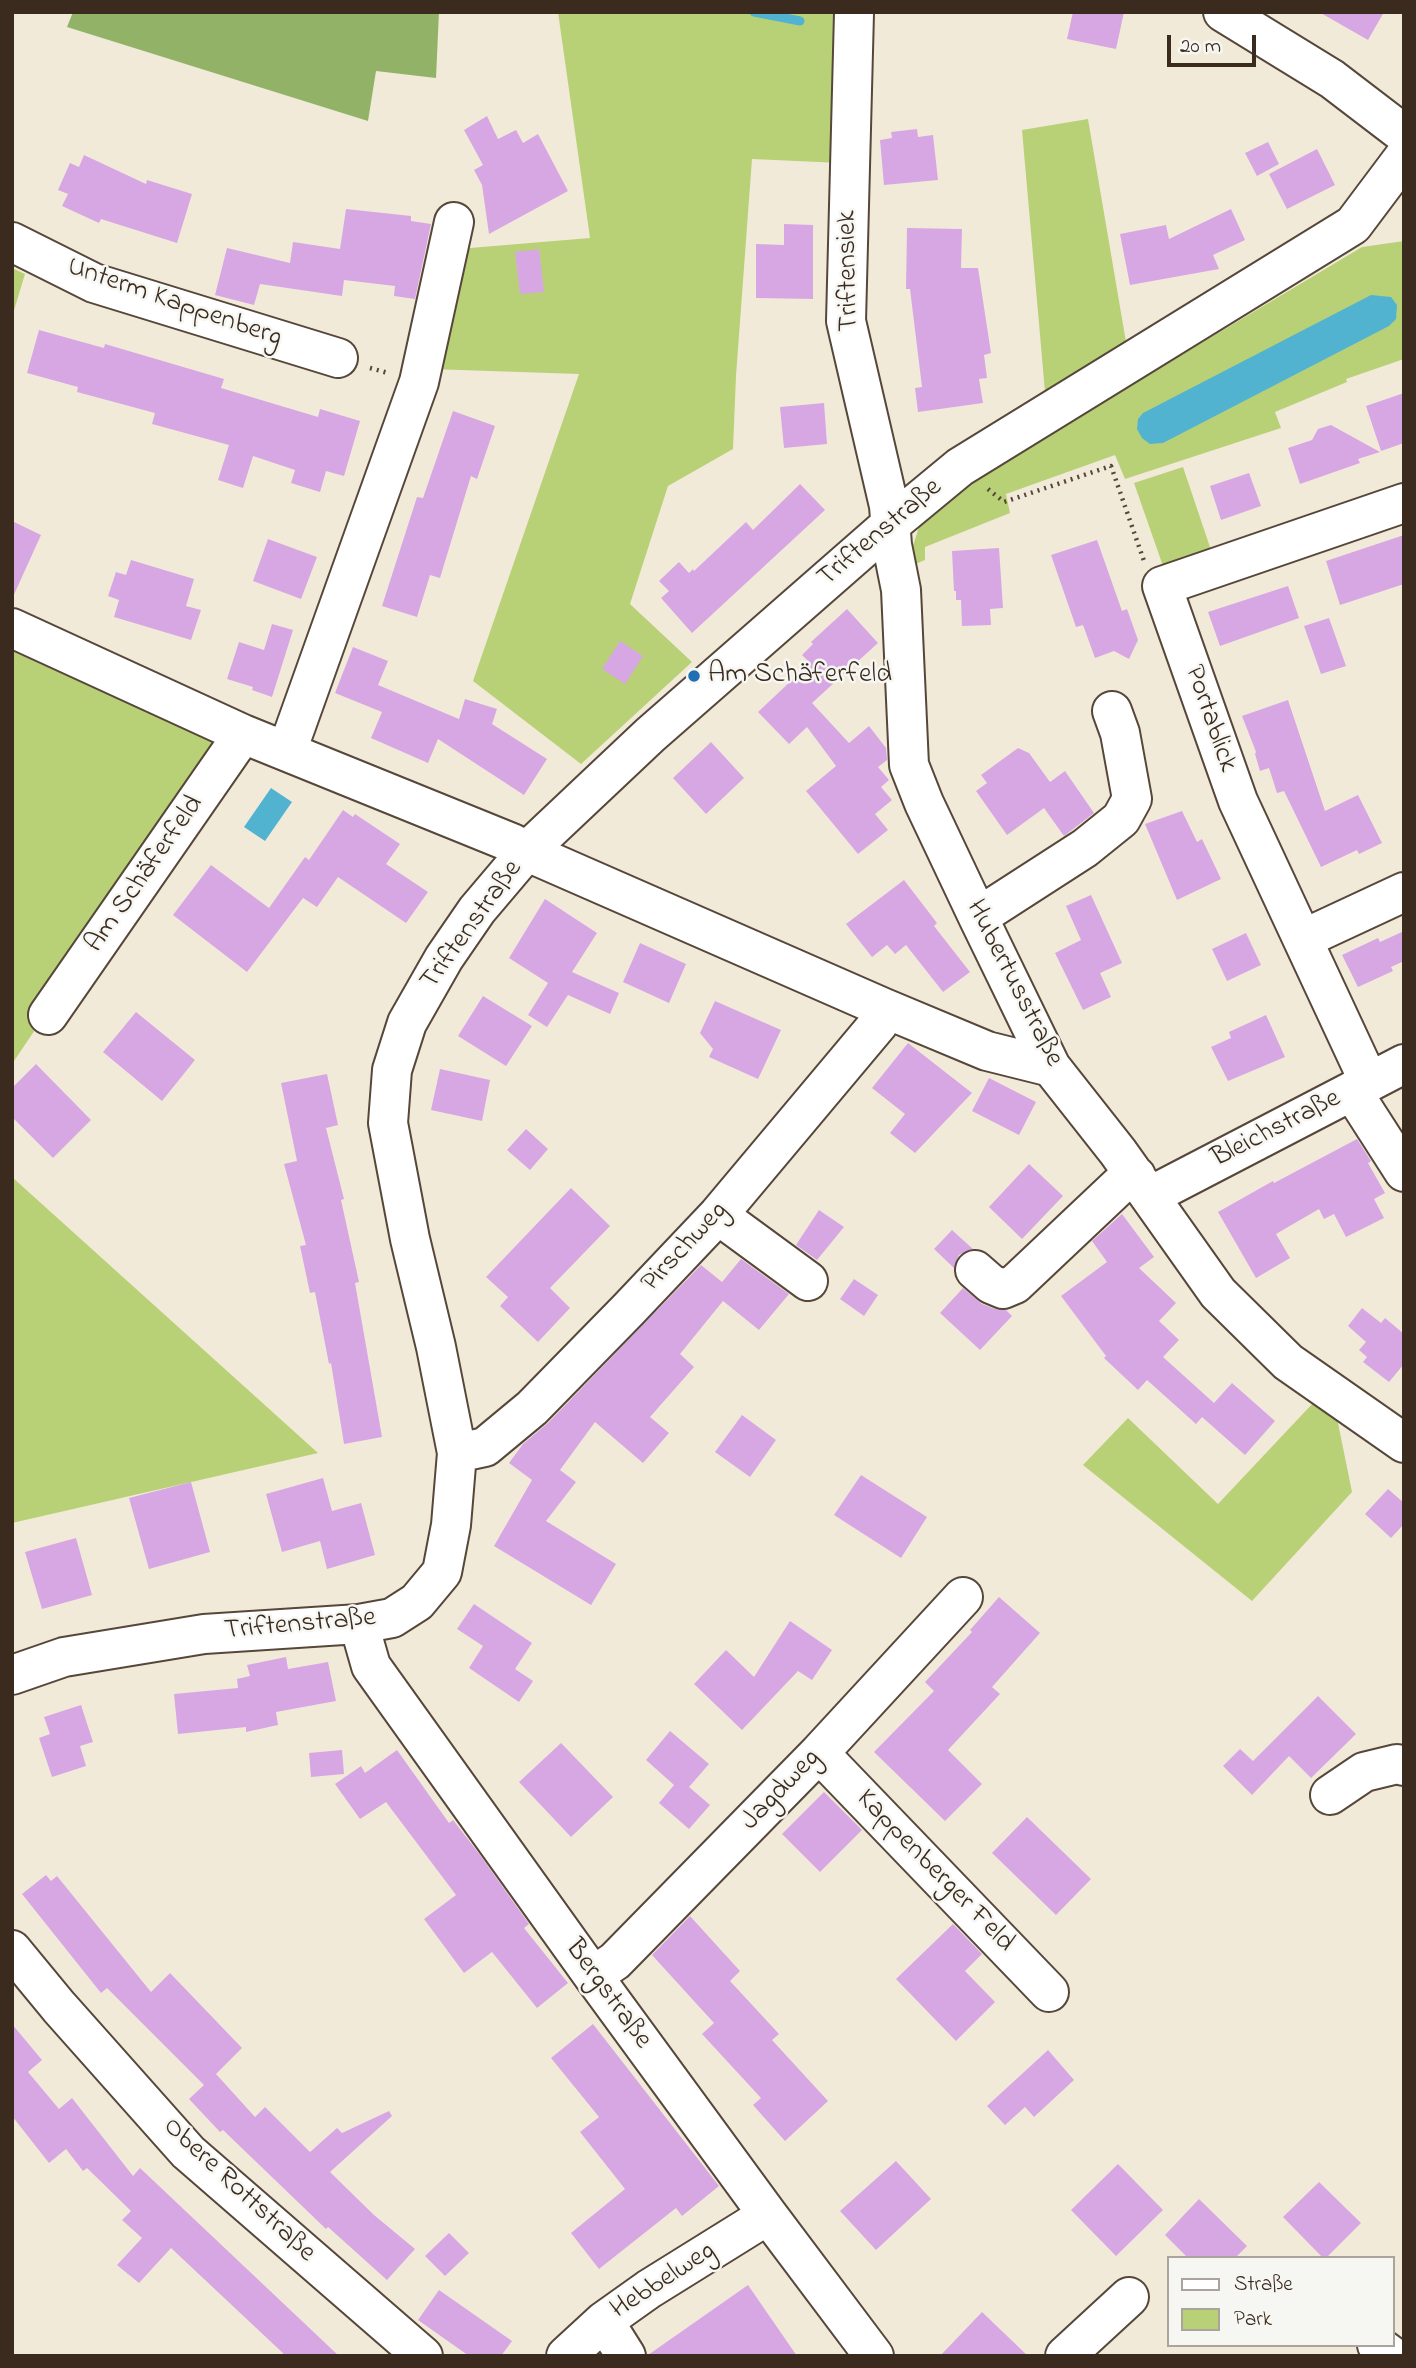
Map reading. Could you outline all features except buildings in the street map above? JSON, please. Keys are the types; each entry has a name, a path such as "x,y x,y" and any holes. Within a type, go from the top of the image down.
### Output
{"street":[{"path":"1223,12 1332,79 1404,134"},
{"name":"Triftensiek","path":"854,13 846,321 891,524"},
{"name":"Triftenstraße","path":"12,1675 64,1657 204,1634 359,1624 392,1618 417,1602 442,1572 451,1525 457,1453 436,1347 410,1239 388,1123 392,1070 407,1023 444,958 477,910 527,852 650,735 891,524 960,467 1353,225 1404,157"},
{"path":"288,751 419,382 454,222"},
{"name":"Unterm Kappenberg","path":"12,242 94,283 338,358"},
{"path":"1162,586 1404,503"},
{"name":"Hubertusstraße","path":"891,524 892,545 901,590 909,765 924,803 1051,1067 1143,1186 1218,1293 1280,1353 1404,1443"},
{"name":"Portablick","path":"1162,586 1238,801 1303,939 1360,1087 1404,1172"},
{"path":"12,628 243,734 512,843 527,852 884,1008 987,1051 1051,1067"},
{"path":"978,917 1084,848 1121,819 1132,799 1120,733 1112,711"},
{"name":"Am Schäferfeld","path":"48,1015 243,734"},
{"path":"1303,939 1404,892"},
{"name":"Pirschweg","path":"457,1453 485,1447 532,1408 718,1215 879,1023 884,1008"},
{"name":"Bleichstraße","path":"975,1270 991,1284 1003,1289 1015,1284 1123,1182 1143,1186 1360,1087 1404,1064"},
{"path":"718,1215 808,1281"},
{"name":"Jagdweg","path":"593,1976 615,1961 819,1753 963,1597"},
{"name":"Bergstraße","path":"359,1624 371,1666 593,1976 874,2356"},
{"name":"Kappenberger Feld","path":"819,1753 1049,1992"},
{"path":"1330,1795 1364,1772 1397,1764 1404,1766"},
{"name":"Obere Rottstraße","path":"12,1950 188,2152 423,2356"},
{"name":"Hebbelweg","path":"566,2356 604,2321 649,2289 768,2216"},
{"path":"1065,2356 1129,2297"},
{"path":"604,2321 626,2356"}],"path":[{"path":"338,358 419,382"},
{"path":"1004,502 1111,466 1150,577 1162,586"}],"green space":[{"path":"73,12 439,12 436,78 376,71 368,121 67,27"},
{"path":"558,12 838,12 841,163 752,159 733,449 668,486 630,604 692,662 581,764 473,681 579,374 430,369 458,249 590,238"},
{"path":"1088,119 1126,342 1045,392 1022,130"},
{"path":"1404,241 1404,359 1346,379 1347,382 1275,412 1281,428 1125,479 1115,455 1006,494 1010,513 925,547 925,560 911,566 911,552 919,527 984,473 1362,247"},
{"path":"12,268 25,274 12,317"},
{"path":"1183,467 1212,553 1164,569 1134,483"},
{"path":"12,637 227,745 12,1064"},
{"path":"12,1177 318,1453 12,1523"},
{"path":"1314,1402 1337,1418 1352,1492 1252,1601 1083,1465 1128,1418 1218,1504"}],"water":[{"path":"1371,295 1391,297 1397,305 1396,319 1389,326 1163,443 1150,444 1142,438 1137,429 1138,419 1143,413"},
{"path":"271,788 292,802 265,841 244,827"}],"waterway":[{"path":"754,12 800,21"}],"place":[{"name":"Am Schäferfeld","path":"694,676"}]}
